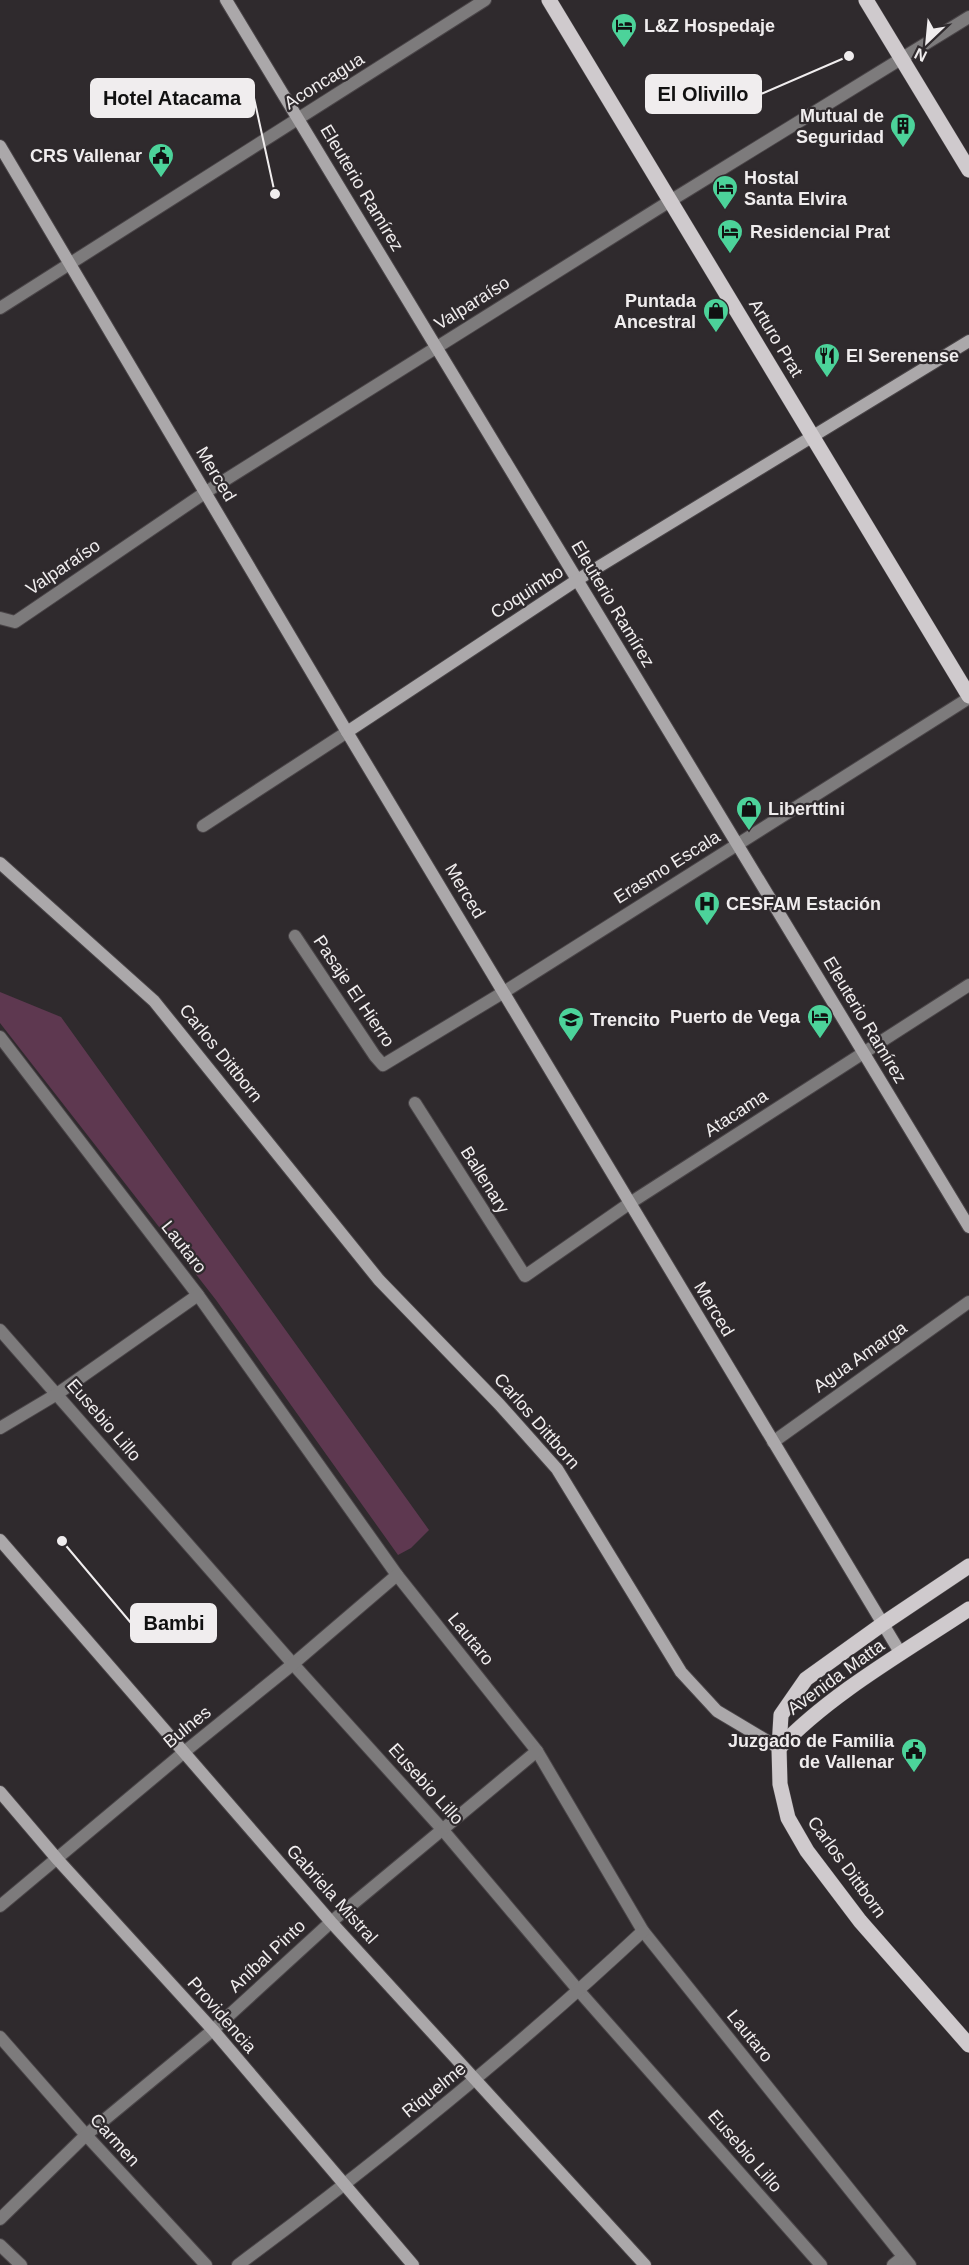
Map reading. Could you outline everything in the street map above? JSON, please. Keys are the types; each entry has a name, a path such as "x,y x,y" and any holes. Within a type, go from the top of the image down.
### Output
{"main road":[{"name":"Eleuterio Ramírez","path":"226,0 969,1227"},
{"name":"Arturo Prat","path":"549,0 969,697"},
{"path":"866,0 969,170"},
{"name":"Merced","path":"0,146 347,732 901,1654"},
{"name":"Coquimbo","path":"347,732 578,580 969,341"},
{"name":"Carlos Dittborn","path":"0,863 154,1001 379,1280 499,1404 557,1469 681,1672 717,1711 779,1748 780,1784 788,1818 807,1851 860,1921 969,2045"},
{"name":"Gabriela Mistral","path":"0,1540 331,1922 645,2265"},
{"name":"Avenida Matta","path":"779,1748 781,1715 806,1679 969,1566"},
{"name":"Avenida Matta","path":"779,1748 798,1728 822,1709 969,1609"},
{"name":"Providencia","path":"0,1792 58,1860 213,2030 413,2265"}],"street":[{"name":"Aconcagua","path":"0,308 485,0"},
{"name":"Valparaíso","path":"0,618 15,622 206,492 670,201 969,17"},
{"name":"Erasmo Escala","path":"383,1065 504,992 969,697"},
{"name":"Coquimbo","path":"204,826 347,732"},
{"name":"Pasaje El Hierro","path":"295,936 383,1065"},
{"name":"Atacama","path":"525,1276 630,1203 969,985"},
{"name":"Lautaro","path":"0,1037 198,1295 397,1575 537,1751 643,1931 902,2262"},
{"name":"Ballenary","path":"415,1103 525,1276"},
{"path":"0,1428 57,1394 198,1295"},
{"name":"Agua Amarga","path":"772,1442 969,1302"},
{"name":"Eusebio Lillo","path":"0,1330 292,1664 442,1829 579,1991 821,2265"},
{"name":"Bulnes","path":"0,1906 58,1860 397,1575"},
{"name":"Aníbal Pinto","path":"0,2219 86,2135 213,2030 331,1922 537,1751"},
{"name":"Riquelme","path":"238,2265 345,2186 475,2079 579,1991 643,1931"},
{"name":"Carmen","path":"0,2037 86,2135 206,2265"},
{"path":"0,2245 21,2265"}],"shaded area":[{"path":"0,992 61,1017 429,1530 411,1548 398,1555 216,1300 0,1023"}],"place":[{"name":"L&Z Hospedaje","path":"624,49"},
{"name":"El Olivillo","path":"849,56"},
{"name":"Mutual de Seguridad","path":"903,149"},
{"name":"CRS Vallenar","path":"161,179"},
{"name":"Hotel Atacama","path":"275,194"},
{"name":"Hostal Santa Elvira","path":"725,211"},
{"name":"Residencial Prat","path":"730,255"},
{"name":"Puntada Ancestral","path":"716,334"},
{"name":"El Serenense","path":"827,379"},
{"name":"Liberttini","path":"749,832"},
{"name":"CESFAM Estación","path":"707,927"},
{"name":"Puerto de Vega","path":"820,1040"},
{"name":"Trencito","path":"571,1043"},
{"name":"Bambi","path":"62,1541"},
{"name":"Juzgado de Familia de Vallenar","path":"914,1774"}]}
